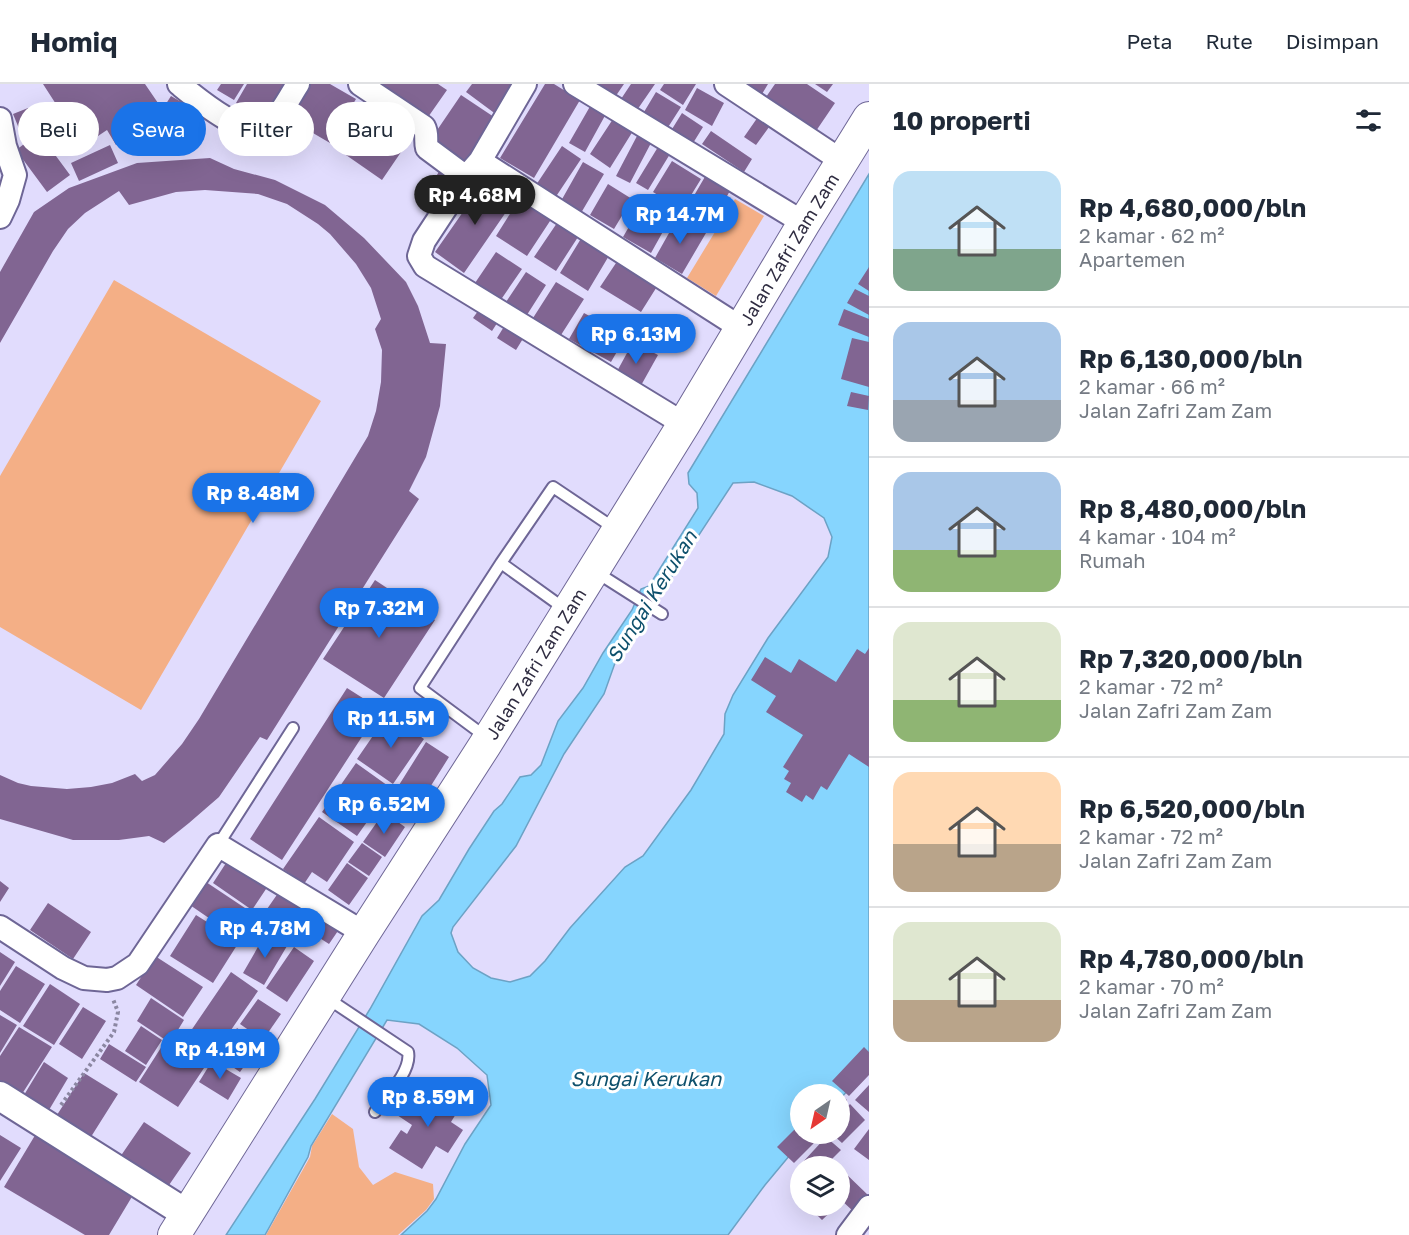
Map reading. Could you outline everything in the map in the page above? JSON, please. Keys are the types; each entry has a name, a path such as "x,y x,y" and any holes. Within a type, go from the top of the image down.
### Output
{"main road":[{"name":"Jalan Zafri Zam Zam","path":"181,1225 489,739 684,424 869,118"}],"street":[{"path":"179,84 216,114 260,131 268,127 275,119 298,84"},
{"path":"360,84 424,127 427,148 473,169 741,328"},
{"path":"525,84 473,169 424,241 419,256 425,266 684,424"},
{"path":"575,84 804,223"},
{"path":"726,84 842,161"},
{"path":"0,119 5,146 15,175 8,200 0,217"},
{"path":"0,927 63,968 84,978 107,981 117,978 138,964 218,845 364,933"},
{"path":"0,1096 46,1125 181,1225"},
{"path":"848,1235 869,1207"}],"lane":[{"path":"489,739 420,688 553,487 617,530"},
{"path":"501,563 568,611"},
{"path":"593,570 662,614"},
{"path":"218,845 293,728"},
{"path":"324,996 408,1052 410,1059 408,1066 375,1112"}],"path":[{"path":"46,1125 114,1032 118,1012 107,981"}],"shaded area":[{"path":"735,199 764,216 716,296 687,278"},
{"path":"114,280 321,401 141,710 0,627 0,476"},
{"path":"332,1114 353,1129 359,1167 373,1185 395,1172 433,1184 434,1199 426,1210 398,1235 266,1235 310,1157 312,1146"}],"water":[{"name":"Sungai Kerukan","path":"869,174 869,1067 850,1088 850,1084 790,1084 790,1144 799,1144 728,1235 401,1235 427,1211 436,1199 465,1144 491,1105 487,1075 457,1048 419,1024 387,1020 311,1146 308,1157 265,1235 226,1235 315,1099 370,1009 422,916 439,900 494,811 502,804 520,777 531,775 541,765 558,721 583,688 632,610 641,589 649,586 698,508 697,493 689,484 688,473","holes":["754,482 792,496 824,518 832,537 828,557 768,638 733,695 725,714 724,734 691,790 643,856 625,867 530,976 510,982 491,978 473,968 458,952 451,933 453,927 516,846 564,754 604,694 615,663 733,483"]}],"building":[{"path":"43,84 145,84 157,102 111,102 111,137 107,130 99,135 99,102 55,102"},
{"path":"221,84 244,84 234,100 217,90"},
{"path":"247,84 290,84 279,102 237,102"},
{"path":"310,84 330,84 356,99 354,102 326,102 326,141 314,134 314,102 299,102"},
{"path":"374,84 438,84 447,90 426,120 415,112 415,102 400,102"},
{"path":"472,84 520,84 497,115 466,92"},
{"path":"545,84 554,84 580,100 534,178 500,158"},
{"path":"596,84 624,84 613,100"},
{"path":"631,84 655,84 635,113 619,102"},
{"path":"664,84 696,84 683,105 660,90"},
{"path":"745,84 768,84 762,94"},
{"path":"775,84 807,84 835,103 816,131 766,97"},
{"path":"815,84 833,84 827,92"},
{"path":"697,88 724,103 712,126 685,110"},
{"path":"656,92 681,107 665,132 641,117"},
{"path":"461,95 497,119 466,166 429,142"},
{"path":"171,96 181,102 167,102"},
{"path":"592,103 607,112 585,152 569,143"},
{"path":"18,112 18,126 13,114"},
{"path":"682,113 703,127 690,148 669,134"},
{"path":"760,114 772,123 756,145 744,137"},
{"path":"613,119 633,131 610,168 590,154"},
{"path":"711,131 752,159 744,172 702,144"},
{"path":"637,136 651,143 630,183 616,176"},
{"path":"110,145 111,156 115,156 118,163 79,181 71,163 86,156 99,156 99,150"},
{"path":"562,146 581,159 555,198 536,185"},
{"path":"658,147 670,154 648,190 636,183"},
{"path":"20,156 56,156 70,175 47,192"},
{"path":"347,156 398,156 382,180"},
{"path":"210,158 234,169 275,180 325,205 364,238 406,282 418,306 430,343 446,344 440,406 426,457 409,491 419,499 267,740 260,737 219,797 164,843 149,836 119,840 73,840 0,819 0,775 31,786 67,789 112,783 135,774 142,781 155,775 182,744 199,719 368,436 376,411 381,382 382,350 375,329 381,319 371,288 356,264 330,234 318,224 287,204 258,194 205,190 176,192 129,205 119,191 85,213 68,229 0,343 0,272 34,212 69,188 137,163"},
{"path":"672,161 701,179 682,210 653,192"},
{"path":"583,162 604,174 581,213 561,201"},
{"path":"440,170 459,182 436,217 418,206"},
{"path":"706,175 731,189 710,226 685,211"},
{"path":"486,179 515,199 464,273 435,252"},
{"path":"608,184 632,199 614,229 590,215"},
{"path":"648,194 675,210 651,253 623,237"},
{"path":"520,198 552,218 527,256 496,236"},
{"path":"678,217 706,233 682,274 655,258"},
{"path":"557,223 578,237 556,271 534,257"},
{"path":"582,237 610,254 588,291 560,273"},
{"path":"496,252 522,269 500,301 475,283"},
{"path":"618,260 658,285 641,312 600,287"},
{"path":"869,267 869,291 858,284"},
{"path":"526,272 546,285 525,318 504,305"},
{"path":"556,282 584,299 561,335 533,318"},
{"path":"855,289 869,296 869,315 847,303"},
{"path":"483,304 501,317 492,331 473,318"},
{"path":"844,309 869,319 869,337 838,325"},
{"path":"584,313 626,336 611,362 569,339"},
{"path":"505,325 524,337 516,350 497,338"},
{"path":"852,338 869,342 869,387 841,379"},
{"path":"633,342 658,355 639,389 615,375"},
{"path":"851,392 869,396 868,410 847,406"},
{"path":"375,580 435,620 384,698 323,659"},
{"path":"869,648 869,767 849,754 827,790 821,786 813,800 806,795 802,802 786,792 791,783 784,779 789,771 783,767 803,735 766,712 776,696 751,680 765,657 791,673 799,659 836,682 857,649 865,654"},
{"path":"347,688 380,709 282,860 250,839"},
{"path":"388,714 424,739 393,784 357,759"},
{"path":"426,742 449,757 417,808 394,793"},
{"path":"356,763 391,788 357,836 322,812"},
{"path":"384,812 405,827 385,857 363,842"},
{"path":"319,817 354,842 327,882 312,872 304,884 283,869"},
{"path":"362,843 382,857 369,876 348,862"},
{"path":"228,860 268,886 252,910 213,883"},
{"path":"347,863 368,878 349,905 328,890"},
{"path":"203,880 251,912 235,936 187,903"},
{"path":"0,881 9,888 0,902"},
{"path":"283,886 314,907 290,943 258,922"},
{"path":"48,903 91,932 73,959 30,930"},
{"path":"317,908 342,925 329,944 304,928"},
{"path":"196,915 239,942 213,983 170,956"},
{"path":"266,933 287,946 264,985 243,973"},
{"path":"294,947 314,961 287,1002 266,988"},
{"path":"0,952 15,962 0,986"},
{"path":"155,956 203,987 183,1017 136,985"},
{"path":"16,966 45,984 20,1023 0,1010 0,991"},
{"path":"231,972 258,991 213,1056 186,1038"},
{"path":"50,984 80,1004 54,1045 23,1026"},
{"path":"151,998 184,1020 170,1043 137,1021"},
{"path":"258,999 281,1014 263,1040 240,1024"},
{"path":"83,1007 106,1021 82,1059 59,1044"},
{"path":"0,1015 17,1025 0,1053"},
{"path":"141,1026 162,1040 146,1065 125,1051"},
{"path":"19,1027 52,1047 22,1094 0,1080 0,1056"},
{"path":"237,1028 260,1044 240,1072 218,1057"},
{"path":"164,1043 204,1068 178,1107 139,1082"},
{"path":"109,1044 146,1067 136,1082 100,1059"},
{"path":"864,1047 869,1052 869,1075 850,1095 850,1084 835,1084 832,1081"},
{"path":"212,1061 241,1078 228,1100 199,1082"},
{"path":"44,1062 68,1078 49,1110 24,1095"},
{"path":"84,1073 118,1094 89,1140 55,1118"},
{"path":"451,1078 467,1087 461,1096 445,1086"},
{"path":"430,1084 462,1104 451,1122 463,1130 448,1153 436,1146 422,1169 389,1148 401,1130 407,1134 412,1125 397,1115 405,1104 420,1113 426,1103 420,1100"},
{"path":"869,1085 869,1112 855,1100"},
{"path":"850,1104 865,1120 850,1135"},
{"path":"144,1122 191,1153 167,1188 120,1157"},
{"path":"869,1129 869,1160 854,1149"},
{"path":"37,1132 136,1190 109,1235 85,1235 4,1187"},
{"path":"790,1134 790,1144 813,1144 801,1156 790,1156 790,1159 777,1147"},
{"path":"0,1135 21,1148 0,1181"},
{"path":"820,1144 834,1144 841,1150 835,1156 808,1156"},
{"path":"850,1178 869,1196 854,1212 850,1208"}]}
